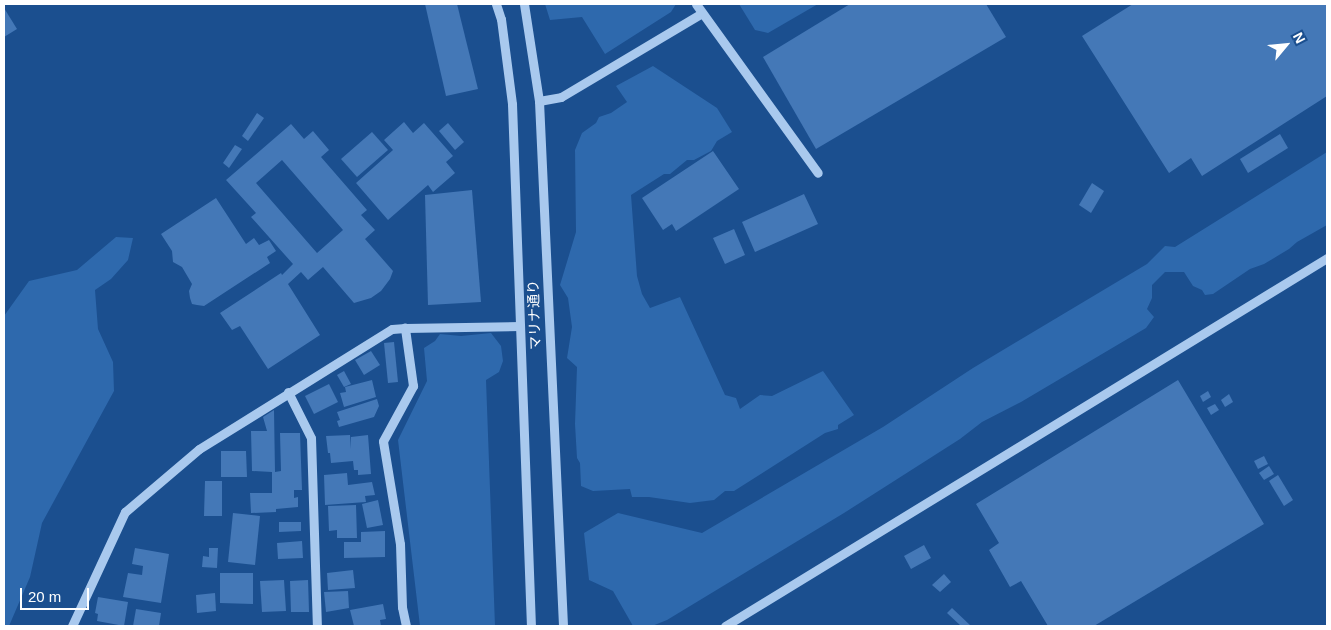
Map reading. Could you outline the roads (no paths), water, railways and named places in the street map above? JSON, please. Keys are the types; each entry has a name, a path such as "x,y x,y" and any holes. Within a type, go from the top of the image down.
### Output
{"street":[{"name":"マリナ通り","path":"496,4 501,19 512,104 531,626"},
{"name":"マリナ通り","path":"524,4 539,101 563,626"},
{"path":"696,4 818,173"},
{"path":"539,101 561,97 702,14"},
{"path":"725,626 1327,258"},
{"path":"72,626 125,512 199,449 392,328 520,326"},
{"path":"405,328 413,386 382,440 400,544 402,607 406,626"},
{"path":"288,392 311,438 317,626"}]}
